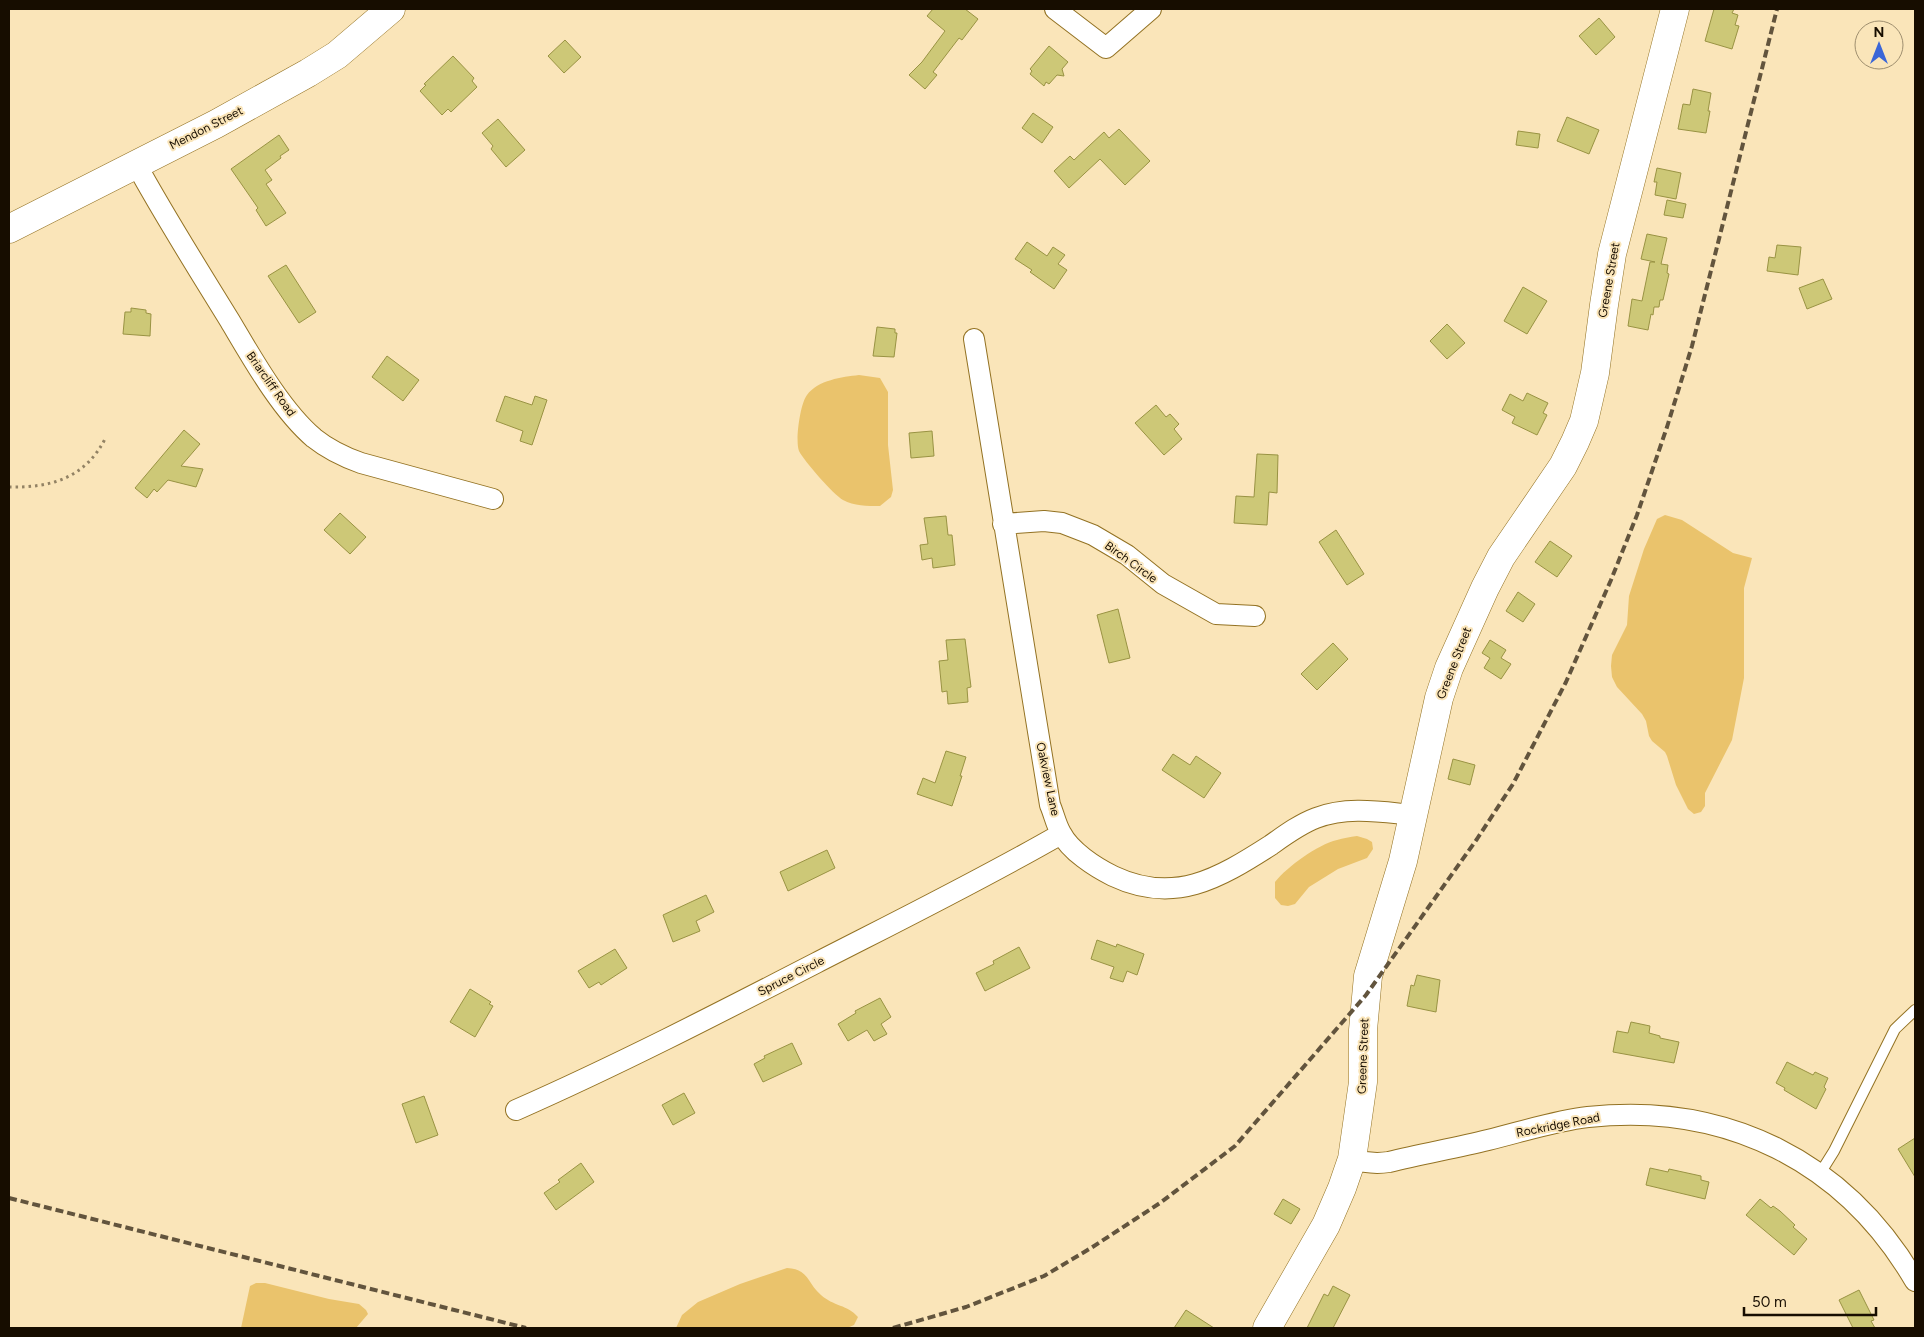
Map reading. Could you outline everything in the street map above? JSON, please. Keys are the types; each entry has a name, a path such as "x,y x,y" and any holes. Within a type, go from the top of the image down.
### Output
{"street":[{"name":"Mendon Street","path":"12,225 216,124 308,73 337,55 391,9"},
{"path":"1056,9 1106,48 1151,9"},
{"name":"Greene Street","path":"1267,1328 1326,1225 1352,1159 1363,1082 1363,1030 1368,976 1395,890 1414,815 1439,698 1461,642 1500,557 1563,466 1584,421 1595,373 1614,249 1642,145 1675,9"},
{"name":"Briarcliff Road","path":"136,164 158,204 249,353 299,424 314,438 343,457 493,499"},
{"name":"Oakview Lane","path":"974,339 1050,805 1061,834 1080,855 1103,871 1129,884 1157,889 1182,888 1210,879 1233,868 1316,818 1358,810 1414,815"},
{"name":"Birch Circle","path":"1004,524 1044,521 1070,526 1093,535 1127,556 1162,584 1200,607 1216,614 1255,616"},
{"name":"Spruce Circle","path":"516,1110 586,1080 676,1035 1007,865 1061,834"},
{"name":"Rockridge Road","path":"1352,1159 1377,1164 1451,1149 1586,1117 1656,1115 1691,1119 1746,1135 1772,1146 1836,1186 1863,1210 1886,1237 1915,1281"}],"lane":[{"path":"1819,1175 1834,1151 1895,1030 1915,1010"}],"path":[{"path":"9,487 41,486 74,475 95,456 106,437"}],"shaded area":[{"path":"859,375 880,378 888,392 888,445 893,490 891,497 880,506 856,505 843,500 813,470 802,456 798,446 800,414 807,395 817,386 824,383 838,378"},
{"path":"1665,515 1682,520 1733,553 1752,558 1744,588 1744,678 1732,740 1705,793 1705,806 1701,812 1694,814 1688,809 1676,785 1665,752 1652,741 1642,714 1617,687 1612,677 1612,655 1627,625 1629,596 1644,549 1657,519"},
{"path":"1357,836 1372,842 1373,849 1367,858 1338,869 1309,887 1295,904 1281,905 1275,898 1275,882 1295,863 1321,846"},
{"path":"787,1268 800,1271 826,1299 854,1313 858,1317 854,1325 847,1328 676,1328 682,1315 698,1302 740,1284"},
{"path":"256,1283 265,1283 329,1299 359,1304 368,1314 356,1328 241,1328 250,1286"}],"building":[{"path":"933,9 965,9 978,19 962,40 959,38 933,72 937,75 925,89 909,75 922,62 945,31 927,16"},
{"path":"1714,9 1734,9 1732,13 1738,15 1735,25 1739,26 1732,49 1705,41"},
{"path":"1599,18 1615,37 1596,55 1579,36"},
{"path":"565,40 581,57 564,73 548,56"},
{"path":"1049,46 1068,62 1062,69 1064,76 1057,75 1049,84 1046,82 1044,86 1030,74 1032,71 1030,69"},
{"path":"453,56 474,78 472,81 477,87 451,112 448,109 442,115 420,91 426,85 424,84"},
{"path":"1693,89 1711,93 1706,133 1678,129 1683,104 1690,105"},
{"path":"1033,113 1053,127 1042,143 1022,128"},
{"path":"1567,117 1599,130 1589,154 1557,141"},
{"path":"498,119 525,150 506,167 491,149 493,146 482,133"},
{"path":"1119,129 1150,161 1125,185 1100,159 1069,188 1054,171 1070,156 1074,160 1104,132 1109,138"},
{"path":"1518,131 1540,134 1538,148 1516,145"},
{"path":"279,135 289,150 265,170 272,180 266,184 286,213 266,226 256,210 258,208 231,169"},
{"path":"1657,168 1681,173 1676,199 1655,195 1657,182 1654,182"},
{"path":"1667,200 1686,204 1683,218 1664,215"},
{"path":"1647,234 1667,238 1661,264 1668,265 1667,273 1669,274 1663,300 1660,300 1659,307 1654,307 1648,330 1628,326 1632,299 1642,301 1650,262 1655,262 1641,259"},
{"path":"1027,242 1047,256 1053,247 1065,255 1058,264 1067,270 1054,289 1030,272 1032,270 1015,259"},
{"path":"1777,245 1801,247 1798,275 1767,271 1769,257 1775,258"},
{"path":"286,265 316,312 299,323 268,276"},
{"path":"1823,279 1832,299 1807,309 1799,288"},
{"path":"1523,287 1547,301 1527,334 1504,321"},
{"path":"131,308 146,310 146,313 151,314 150,336 123,334 125,312 131,312"},
{"path":"1447,324 1465,343 1447,359 1430,341"},
{"path":"877,327 895,329 895,333 897,333 894,357 873,356"},
{"path":"387,356 419,380 403,401 372,377"},
{"path":"1527,393 1548,403 1543,413 1547,415 1537,435 1512,423 1515,417 1502,410 1510,394 1523,401"},
{"path":"505,396 532,405 535,396 547,400 532,445 520,441 523,431 496,421"},
{"path":"1156,405 1166,417 1170,414 1179,424 1174,429 1182,439 1164,455 1135,423"},
{"path":"184,430 200,444 181,466 203,469 196,487 168,480 157,492 154,489 147,498 135,488"},
{"path":"932,431 934,456 911,458 909,433"},
{"path":"1257,454 1278,455 1277,493 1269,492 1267,525 1234,523 1236,496 1254,497"},
{"path":"340,513 366,537 350,554 324,530"},
{"path":"946,516 948,535 952,535 955,565 933,568 932,558 922,560 920,545 928,544 924,518"},
{"path":"1336,530 1364,574 1347,585 1319,542"},
{"path":"1550,541 1572,556 1557,577 1535,562"},
{"path":"1518,592 1535,604 1523,622 1506,611"},
{"path":"1118,609 1130,658 1109,663 1097,615"},
{"path":"965,639 971,687 967,688 968,702 948,704 947,691 942,692 939,661 948,660 946,640"},
{"path":"1490,640 1506,650 1501,658 1511,664 1501,679 1484,668 1490,658 1482,653"},
{"path":"1333,643 1348,659 1317,690 1301,674"},
{"path":"946,751 966,757 952,806 917,794 923,778 935,783"},
{"path":"1173,754 1190,765 1196,756 1221,773 1204,798 1162,770"},
{"path":"1453,759 1475,765 1470,785 1448,779"},
{"path":"827,850 835,868 788,891 780,872"},
{"path":"706,895 714,912 696,921 700,931 673,942 663,915"},
{"path":"1097,940 1116,947 1117,944 1144,954 1137,975 1127,971 1123,982 1110,978 1114,967 1091,959"},
{"path":"1019,947 1030,968 985,991 976,973 994,964 993,961"},
{"path":"615,949 627,968 601,985 599,982 589,988 578,971"},
{"path":"1417,975 1440,980 1436,1012 1407,1006 1411,985 1414,986"},
{"path":"470,989 491,1002 489,1004 493,1006 475,1037 450,1022"},
{"path":"880,998 891,1017 881,1024 887,1034 874,1041 867,1030 848,1041 838,1024 856,1013 855,1011"},
{"path":"1631,1022 1650,1026 1649,1033 1660,1036 1660,1038 1679,1042 1674,1063 1613,1052 1617,1031 1628,1033"},
{"path":"792,1043 802,1064 763,1082 754,1064 765,1058 764,1056"},
{"path":"1787,1062 1813,1075 1815,1072 1828,1078 1824,1087 1826,1089 1816,1109 1784,1090 1785,1088 1776,1083"},
{"path":"684,1093 695,1113 673,1125 662,1105"},
{"path":"424,1096 438,1135 416,1143 402,1104"},
{"path":"1915,1138 1915,1177 1898,1149"},
{"path":"581,1163 594,1182 556,1210 544,1193 560,1182 558,1180"},
{"path":"1650,1168 1668,1172 1669,1169 1701,1176 1701,1180 1709,1182 1705,1199 1646,1185"},
{"path":"1283,1199 1300,1209 1291,1224 1274,1214"},
{"path":"1760,1199 1771,1208 1773,1206 1780,1211 1795,1225 1793,1227 1807,1239 1794,1255 1746,1215"},
{"path":"1333,1286 1350,1295 1333,1328 1307,1328 1324,1294 1328,1296"},
{"path":"1859,1290 1874,1320 1871,1321 1875,1328 1853,1328 1839,1300"},
{"path":"1186,1310 1214,1328 1174,1328"}],"railway":[{"path":"893,1328 966,1307 1044,1276 1160,1203 1235,1146 1366,995 1477,839 1513,784 1566,682 1611,580 1637,515 1692,346 1777,9"},
{"path":"9,1198 526,1328"}]}
